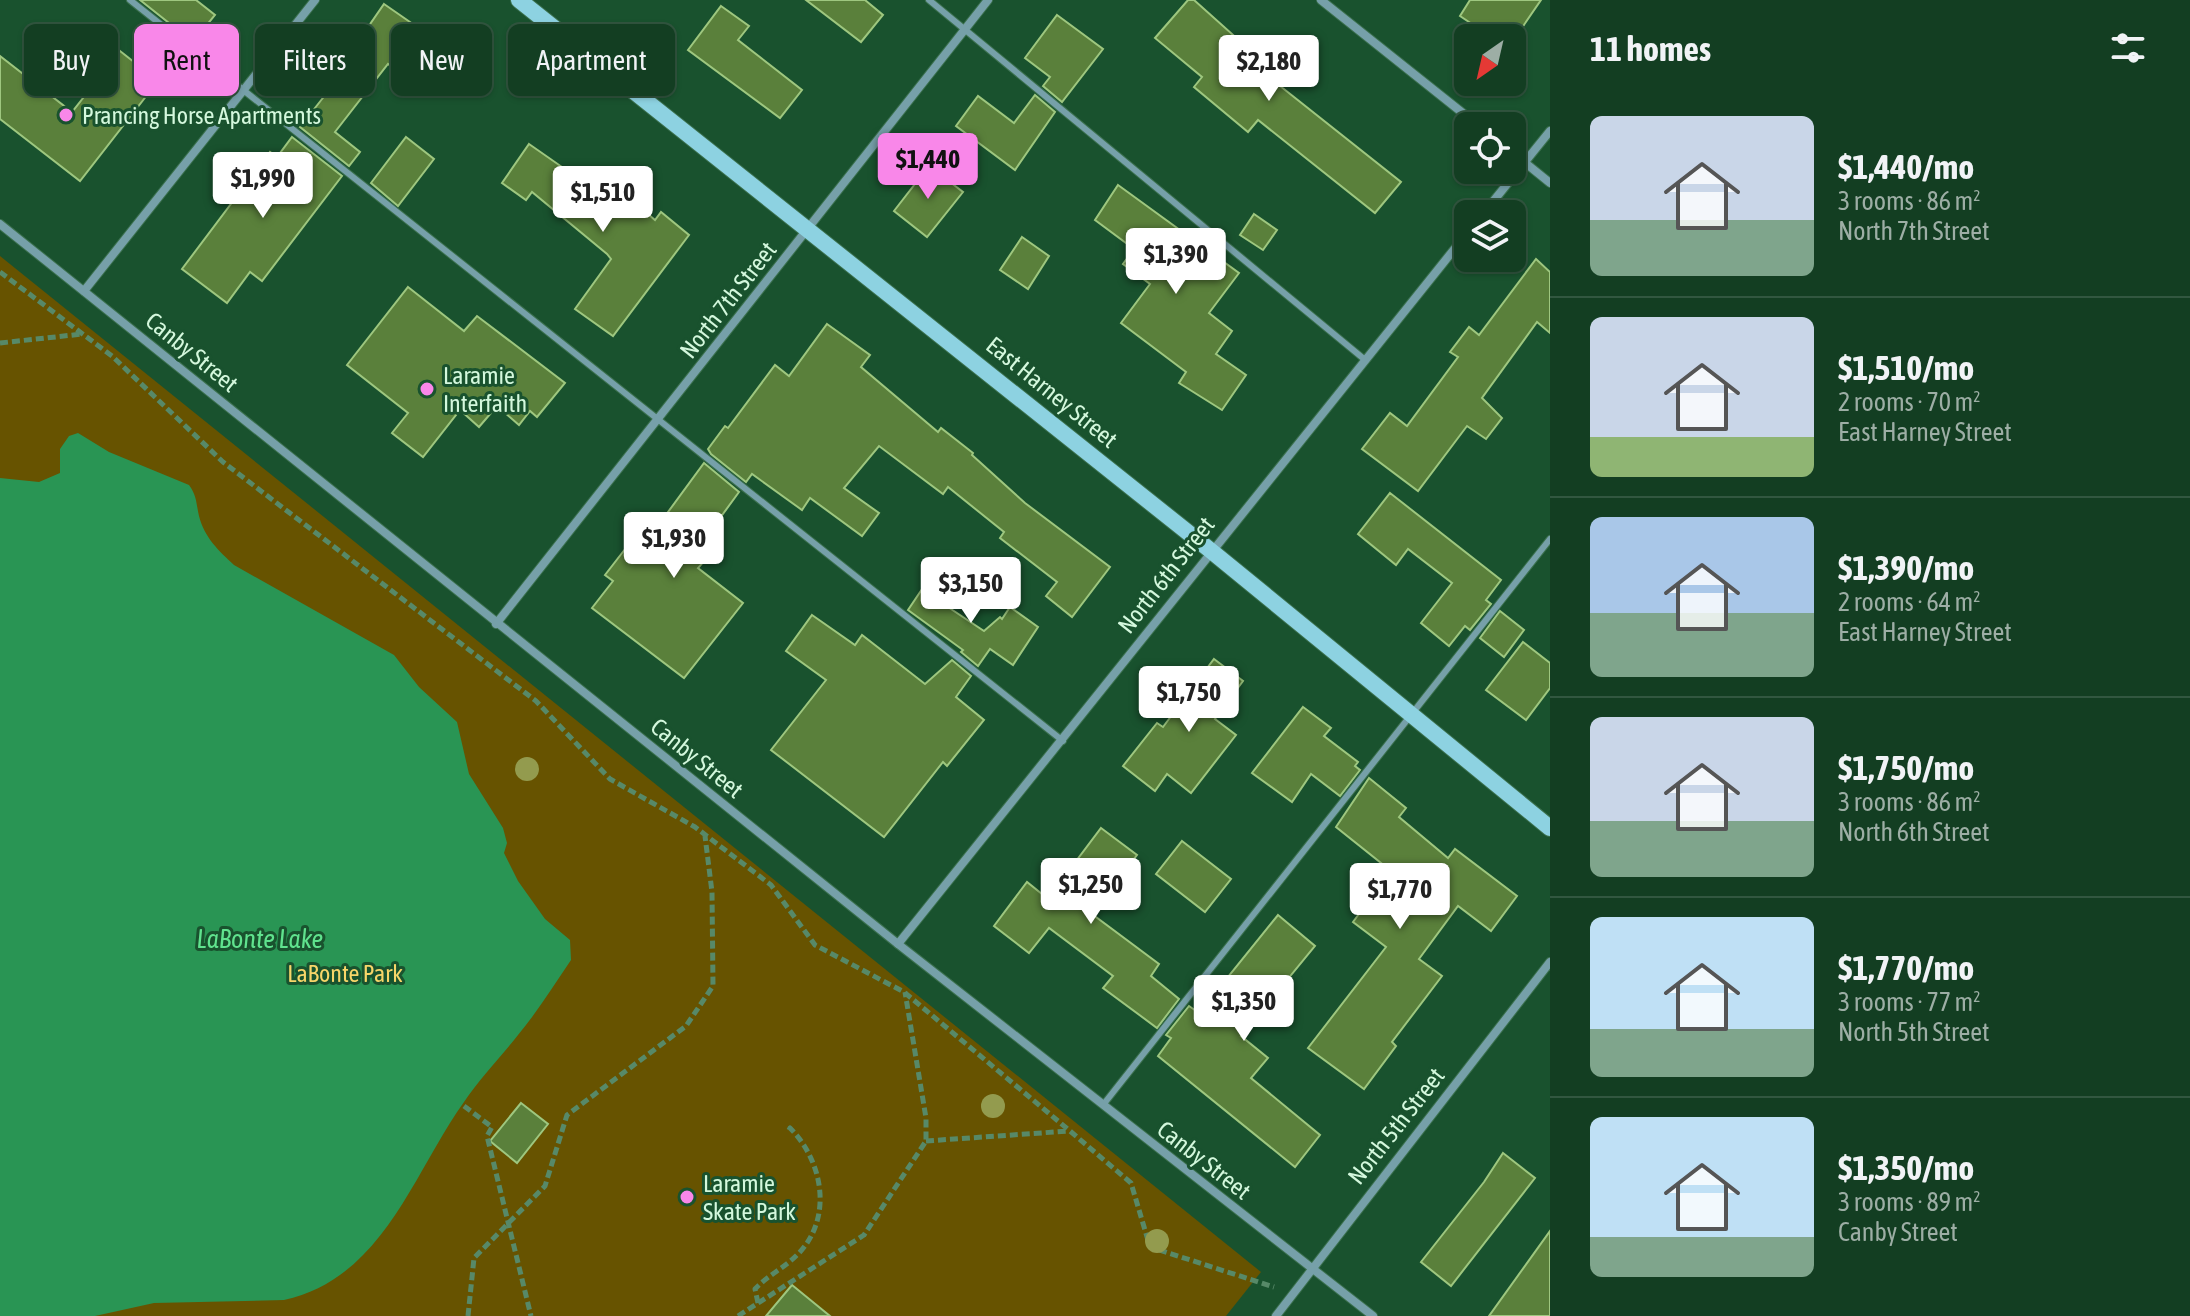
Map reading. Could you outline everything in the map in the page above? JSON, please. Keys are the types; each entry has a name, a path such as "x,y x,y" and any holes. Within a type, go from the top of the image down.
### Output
{"main road":[{"name":"East Harney Street","path":"519,0 1210,550 1550,828"}],"street":[{"path":"84,291 315,0"},
{"name":"North 7th Street","path":"496,624 988,0"},
{"path":"1321,0 1461,112"},
{"path":"1526,161 1550,131"},
{"path":"1526,163 1550,183"},
{"path":"1494,200 1507,184"},
{"name":"Canby Street","path":"0,224 898,944 1309,1269 1373,1316"},
{"name":"North 6th Street","path":"898,944 1063,741 1210,550 1454,249"},
{"name":"North 5th Street","path":"1276,1316 1309,1269 1550,962"}],"lane":[{"path":"130,0 1063,741"},
{"path":"929,0 1364,359"},
{"path":"1103,1105 1550,539"}],"path":[{"path":"0,272 112,356 223,462 536,701 610,779 705,835 771,885 815,945 904,992 1070,1131 1131,1183 1150,1247 1293,1295"},
{"path":"0,343 83,334"},
{"path":"468,1316 474,1258 545,1186 567,1115 686,1026 713,986 712,892 705,835"},
{"path":"738,1316 864,1235 926,1141 926,1118 904,992"},
{"path":"464,1106 492,1127 487,1136 531,1316"},
{"path":"758,1303 755,1289 801,1251 811,1239 819,1214 820,1182 813,1158 801,1139 790,1128 788,1132"},
{"path":"926,1141 1070,1131"}],"green space":[{"name":"LaBonte Park","path":"0,256 1261,1272 1226,1316 0,1316"}],"water":[{"name":"LaBonte Lake","path":"78,433 109,452 189,485 204,531 234,565 394,655 419,687 457,722 469,774 503,828 507,843 504,853 518,881 545,919 570,940 571,960 532,1017 464,1102 392,1220 371,1247 347,1270 318,1288 284,1300 154,1303 95,1316 0,1316 0,478 39,482 60,473 60,449 69,436"}],"building":[{"path":"140,0 196,0 215,15 208,24 170,24"},
{"path":"806,0 865,0 883,15 861,42"},
{"path":"1188,0 1194,0 1270,68 1265,74 1401,182 1375,213 1258,120 1248,132 1194,87 1202,77 1155,38"},
{"path":"1470,0 1541,0 1525,24 1472,24 1460,16"},
{"path":"384,4 413,24 391,24 391,66 388,64 375,81 375,24 370,24"},
{"path":"721,6 749,26 738,40 802,90 780,118 688,50"},
{"path":"1057,15 1103,49 1062,102 1043,86 1050,77 1025,58"},
{"name":"Prancing Horse Apartments","path":"120,51 134,62 134,96 146,96 80,181 0,119 0,56 24,75 24,96 51,96 72,112 85,96 118,96"},
{"path":"1035,95 1055,112 1015,170 956,126 978,96 1014,123"},
{"path":"324,96 363,96 335,132 360,152 349,166 300,127"},
{"path":"292,137 342,176 262,281 250,272 227,303 182,269 270,152 277,157"},
{"path":"406,137 434,159 398,206 371,183"},
{"path":"529,144 592,188 602,175 655,220 661,212 689,235 613,336 575,309 611,259 532,192 526,200 502,183"},
{"path":"929,166 963,192 927,237 894,211"},
{"path":"1118,185 1239,273 1209,313 1232,331 1216,354 1246,375 1222,410 1179,383 1186,372 1121,323 1150,284 1123,264 1134,249 1095,220"},
{"path":"1254,214 1277,230 1263,250 1240,235"},
{"path":"1022,237 1049,256 1028,289 1000,270"},
{"path":"1536,259 1550,272 1550,333 1537,322 1482,398 1502,418 1486,439 1467,426 1418,491 1362,449 1390,413 1407,426 1458,357 1450,352 1469,327 1479,335"},
{"name":"Laramie Interfaith","path":"408,287 464,331 477,316 565,383 537,417 530,411 519,425 497,406 479,427 460,410 423,457 392,433 408,413 347,365"},
{"path":"827,324 870,355 861,367 938,432 941,428 973,453 1025,503 1110,567 1072,617 1046,596 1057,582 1000,538 1004,532 948,487 943,494 879,446 844,488 879,513 862,536 810,498 802,510 752,474 746,482 711,454 708,449 725,426 728,428 775,365 789,376"},
{"path":"704,463 739,492 701,544 712,552 698,568 743,603 684,678 592,608 613,581 605,575 636,535 646,542"},
{"path":"1390,493 1501,580 1486,600 1491,604 1470,630 1465,626 1449,646 1421,623 1452,583 1408,549 1396,565 1358,534"},
{"path":"933,573 959,591 948,607 984,631 1000,617 1002,619 1010,607 1038,627 1013,665 990,649 978,666 961,652 963,650 908,610"},
{"path":"1500,611 1524,630 1504,657 1480,638"},
{"path":"812,615 855,645 862,635 925,684 952,660 971,676 956,697 984,720 947,766 943,762 884,837 771,750 826,680 786,651"},
{"path":"1523,642 1550,663 1550,688 1526,720 1486,690"},
{"path":"1214,659 1243,681 1215,719 1236,735 1191,793 1167,774 1155,791 1123,766 1157,723 1163,727"},
{"path":"1303,707 1331,728 1324,736 1358,762 1355,766 1360,770 1340,796 1311,774 1292,802 1252,773"},
{"path":"1369,778 1406,808 1399,817 1448,858 1455,849 1517,896 1491,931 1458,906 1419,959 1442,976 1392,1042 1396,1046 1364,1089 1308,1048 1386,947 1353,922 1391,871 1336,827"},
{"path":"1101,828 1137,855 1092,914 1159,964 1151,976 1179,999 1157,1028 1103,988 1113,976 1049,928 1029,953 994,926 1027,882 1042,894 1052,880 1058,885"},
{"path":"1182,841 1231,879 1205,912 1156,874"},
{"path":"1278,915 1315,946 1241,1036 1268,1058 1251,1078 1320,1135 1295,1167 1158,1056 1171,1038 1166,1035 1189,1006 1199,1013"},
{"path":"521,1103 548,1124 517,1163 490,1141"},
{"path":"1503,1153 1535,1178 1451,1286 1421,1262"},
{"path":"1550,1231 1550,1316 1489,1316"},
{"path":"792,1285 830,1316 766,1316"}],"place":[{"name":"Prancing Horse Apartments","path":"66,115"},
{"name":"Laramie Interfaith","path":"427,389"},
{"name":"Laramie Skate Park","path":"687,1197"}]}
